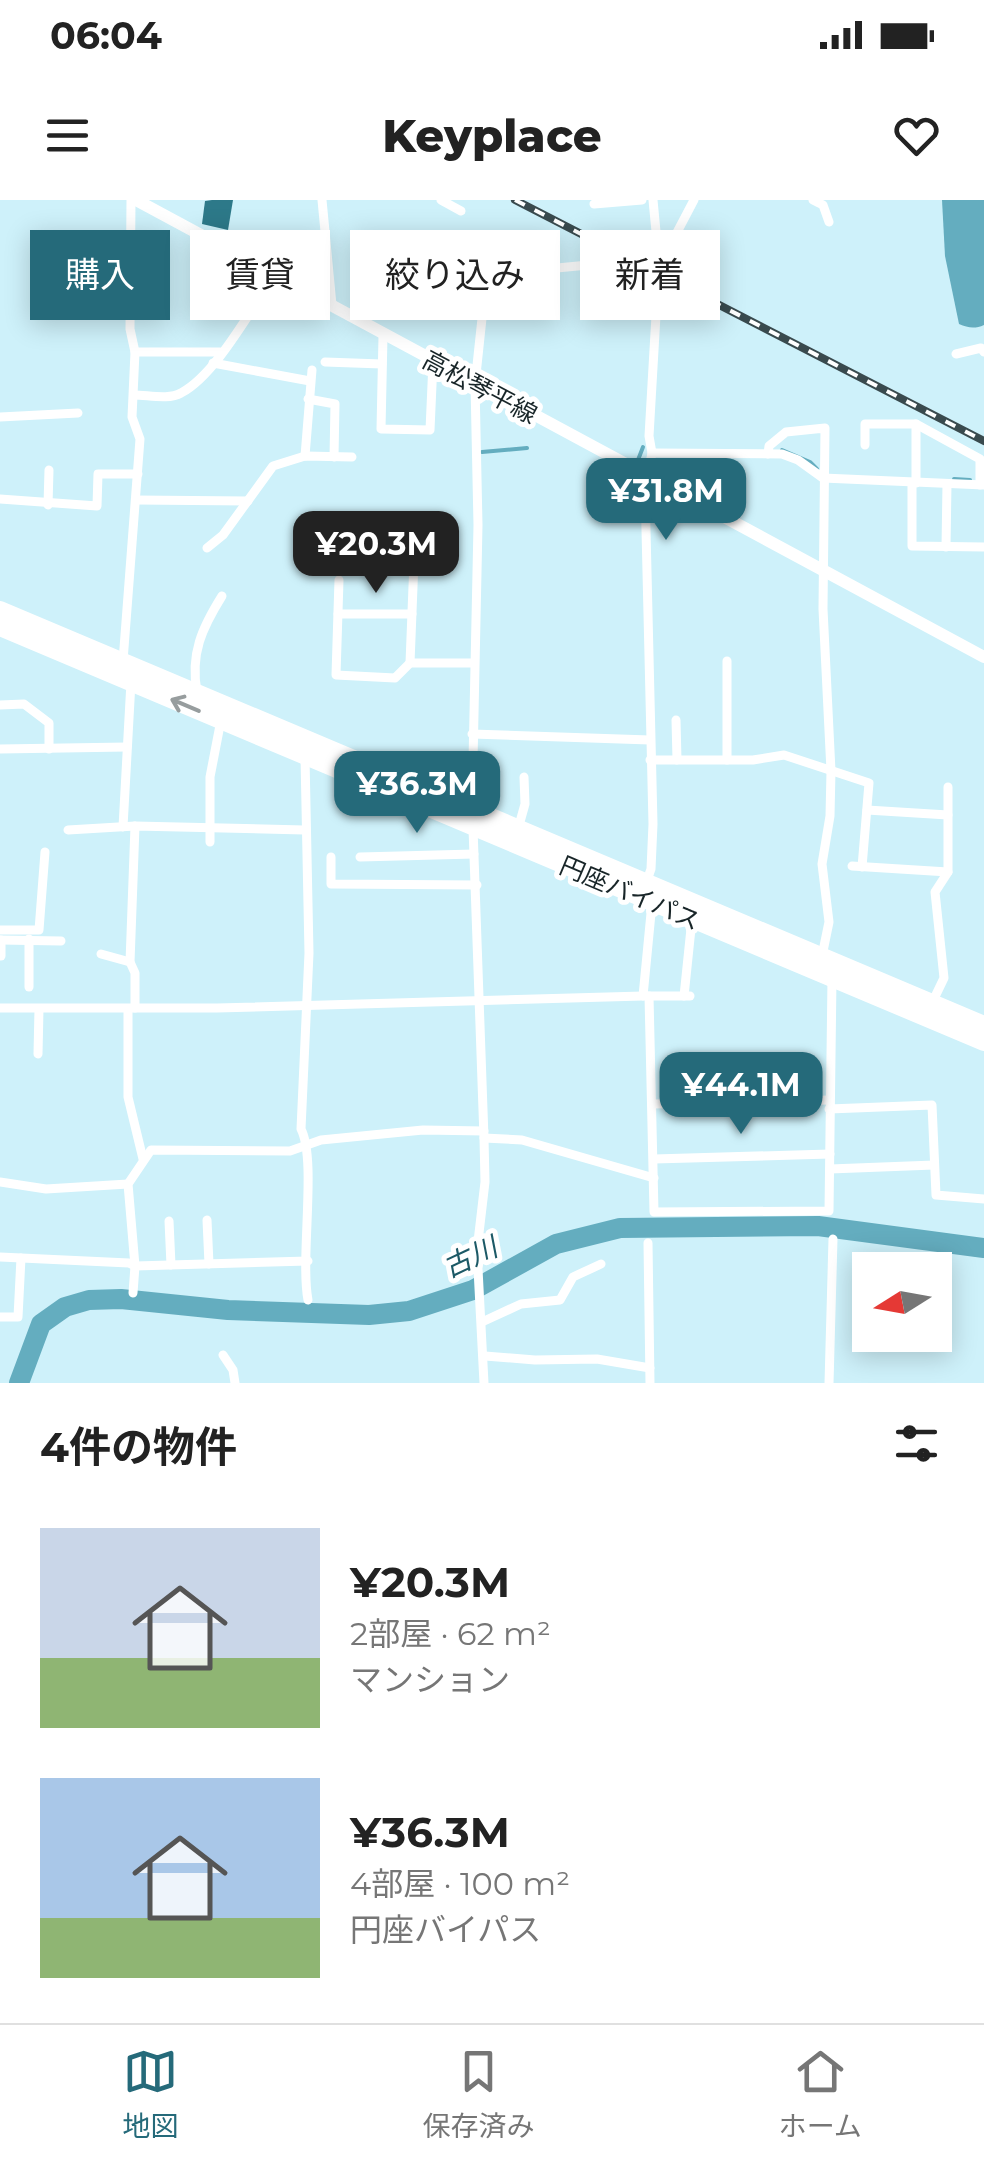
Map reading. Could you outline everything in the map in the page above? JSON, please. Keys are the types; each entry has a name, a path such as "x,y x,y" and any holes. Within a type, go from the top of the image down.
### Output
{"highway":[{"name":"円座バイパス","path":"0,610 198,692 652,903 984,1042"},
{"name":"円座バイパス","path":"0,627 305,755 473,818 518,829 984,1025"},
{"path":"646,883 652,903"},
{"path":"822,956 832,978"}],"main road":[{"name":"高松琴平線","path":"133,200 190,230"},
{"name":"高松琴平線","path":"332,305 382,336 984,656"}],"street":[{"path":"122,661 140,439 132,417 133,200"},
{"path":"322,200 332,305"},
{"path":"440,200 461,211"},
{"path":"594,204 642,200"},
{"path":"653,200 656,230"},
{"path":"678,230 694,200"},
{"path":"813,200 823,205 829,222"},
{"path":"484,1383 477,1225 485,1182 472,734 478,525 475,384 489,277 580,266"},
{"path":"134,395 174,396 184,392 213,363 243,320"},
{"path":"646,883 651,869 653,824 646,475 652,453 649,436 656,320"},
{"path":"382,336 380,429 430,430 433,362"},
{"path":"956,354 981,348 984,352"},
{"path":"135,352 220,352"},
{"path":"324,362 382,364"},
{"path":"213,363 311,376 306,456"},
{"path":"308,399 336,404 334,456"},
{"path":"0,418 78,413"},
{"path":"652,453 768,454 798,460 822,478 982,485 980,459 916,424 865,424 865,445"},
{"path":"916,424 912,546 984,547"},
{"path":"768,454 769,446 786,432 825,428 822,478 831,771 830,816 822,864 829,922 822,956"},
{"path":"207,548 274,466 306,456 352,457"},
{"path":"48,506 50,470"},
{"path":"0,499 22,499 48,506 97,506 98,474 138,474"},
{"path":"946,547 947,484"},
{"path":"136,500 248,501"},
{"path":"410,663 414,561"},
{"path":"339,580 336,675 394,678 410,663 474,663"},
{"path":"198,692 194,672 200,632 222,596"},
{"path":"338,614 412,614"},
{"path":"727,661 728,760"},
{"path":"123,827 131,682"},
{"path":"0,705 24,704 50,723 48,749"},
{"path":"210,842 210,777 221,720"},
{"path":"676,720 677,760"},
{"path":"472,734 650,740"},
{"path":"0,749 127,747"},
{"path":"305,755 304,830 309,836 301,1129 308,1143 304,1230 308,1300"},
{"path":"650,760 784,755 870,783 857,866 948,872"},
{"path":"518,829 525,804 524,777"},
{"path":"932,1003 944,978 935,892 948,872 948,788"},
{"path":"867,810 948,815"},
{"path":"68,830 135,826 304,830"},
{"path":"135,826 130,962 135,973 128,1097 143,1159"},
{"path":"0,930 39,930 45,852"},
{"path":"360,856 474,854"},
{"path":"332,857 331,884 477,884"},
{"path":"652,903 648,915 646,996 654,1212 829,1211 832,978"},
{"path":"0,1008 132,1009 687,996 692,919"},
{"path":"29,987 30,939"},
{"path":"0,956 0,940 60,941"},
{"path":"101,954 130,962"},
{"path":"38,1054 39,1009"},
{"path":"653,1104 932,1105 936,1195 984,1200"},
{"path":"133,1293 135,1266 128,1184 143,1159 158,1149 290,1151 308,1143 422,1130 522,1140 654,1178"},
{"path":"654,1159 830,1154"},
{"path":"830,1169 934,1165"},
{"path":"0,1182 46,1189 128,1184"},
{"path":"207,1220 210,1264"},
{"path":"168,1221 171,1265"},
{"path":"829,1383 832,1240"},
{"path":"648,1243 650,1383"},
{"path":"0,1257 135,1266 308,1260"},
{"path":"0,1317 18,1317 21,1258"},
{"path":"482,1322 521,1304 560,1300 573,1277 601,1264"},
{"path":"223,1355 234,1370 235,1383"},
{"path":"485,1356 597,1359 650,1368"}],"water":[{"path":"942,200 984,200 981,326 959,324 945,256"}],"building":[{"path":"233,200 228,230 202,224 205,201"}],"waterway":[{"path":"638,460 643,447"},
{"path":"482,452 527,448"},
{"path":"782,450 817,469"},
{"path":"954,479 970,480"},
{"name":"古川","path":"19,1383 41,1324 65,1307 89,1300 369,1315 409,1311 473,1290 556,1244 620,1228 818,1226 984,1248"}],"railway":[{"path":"515,200 984,441"}]}
